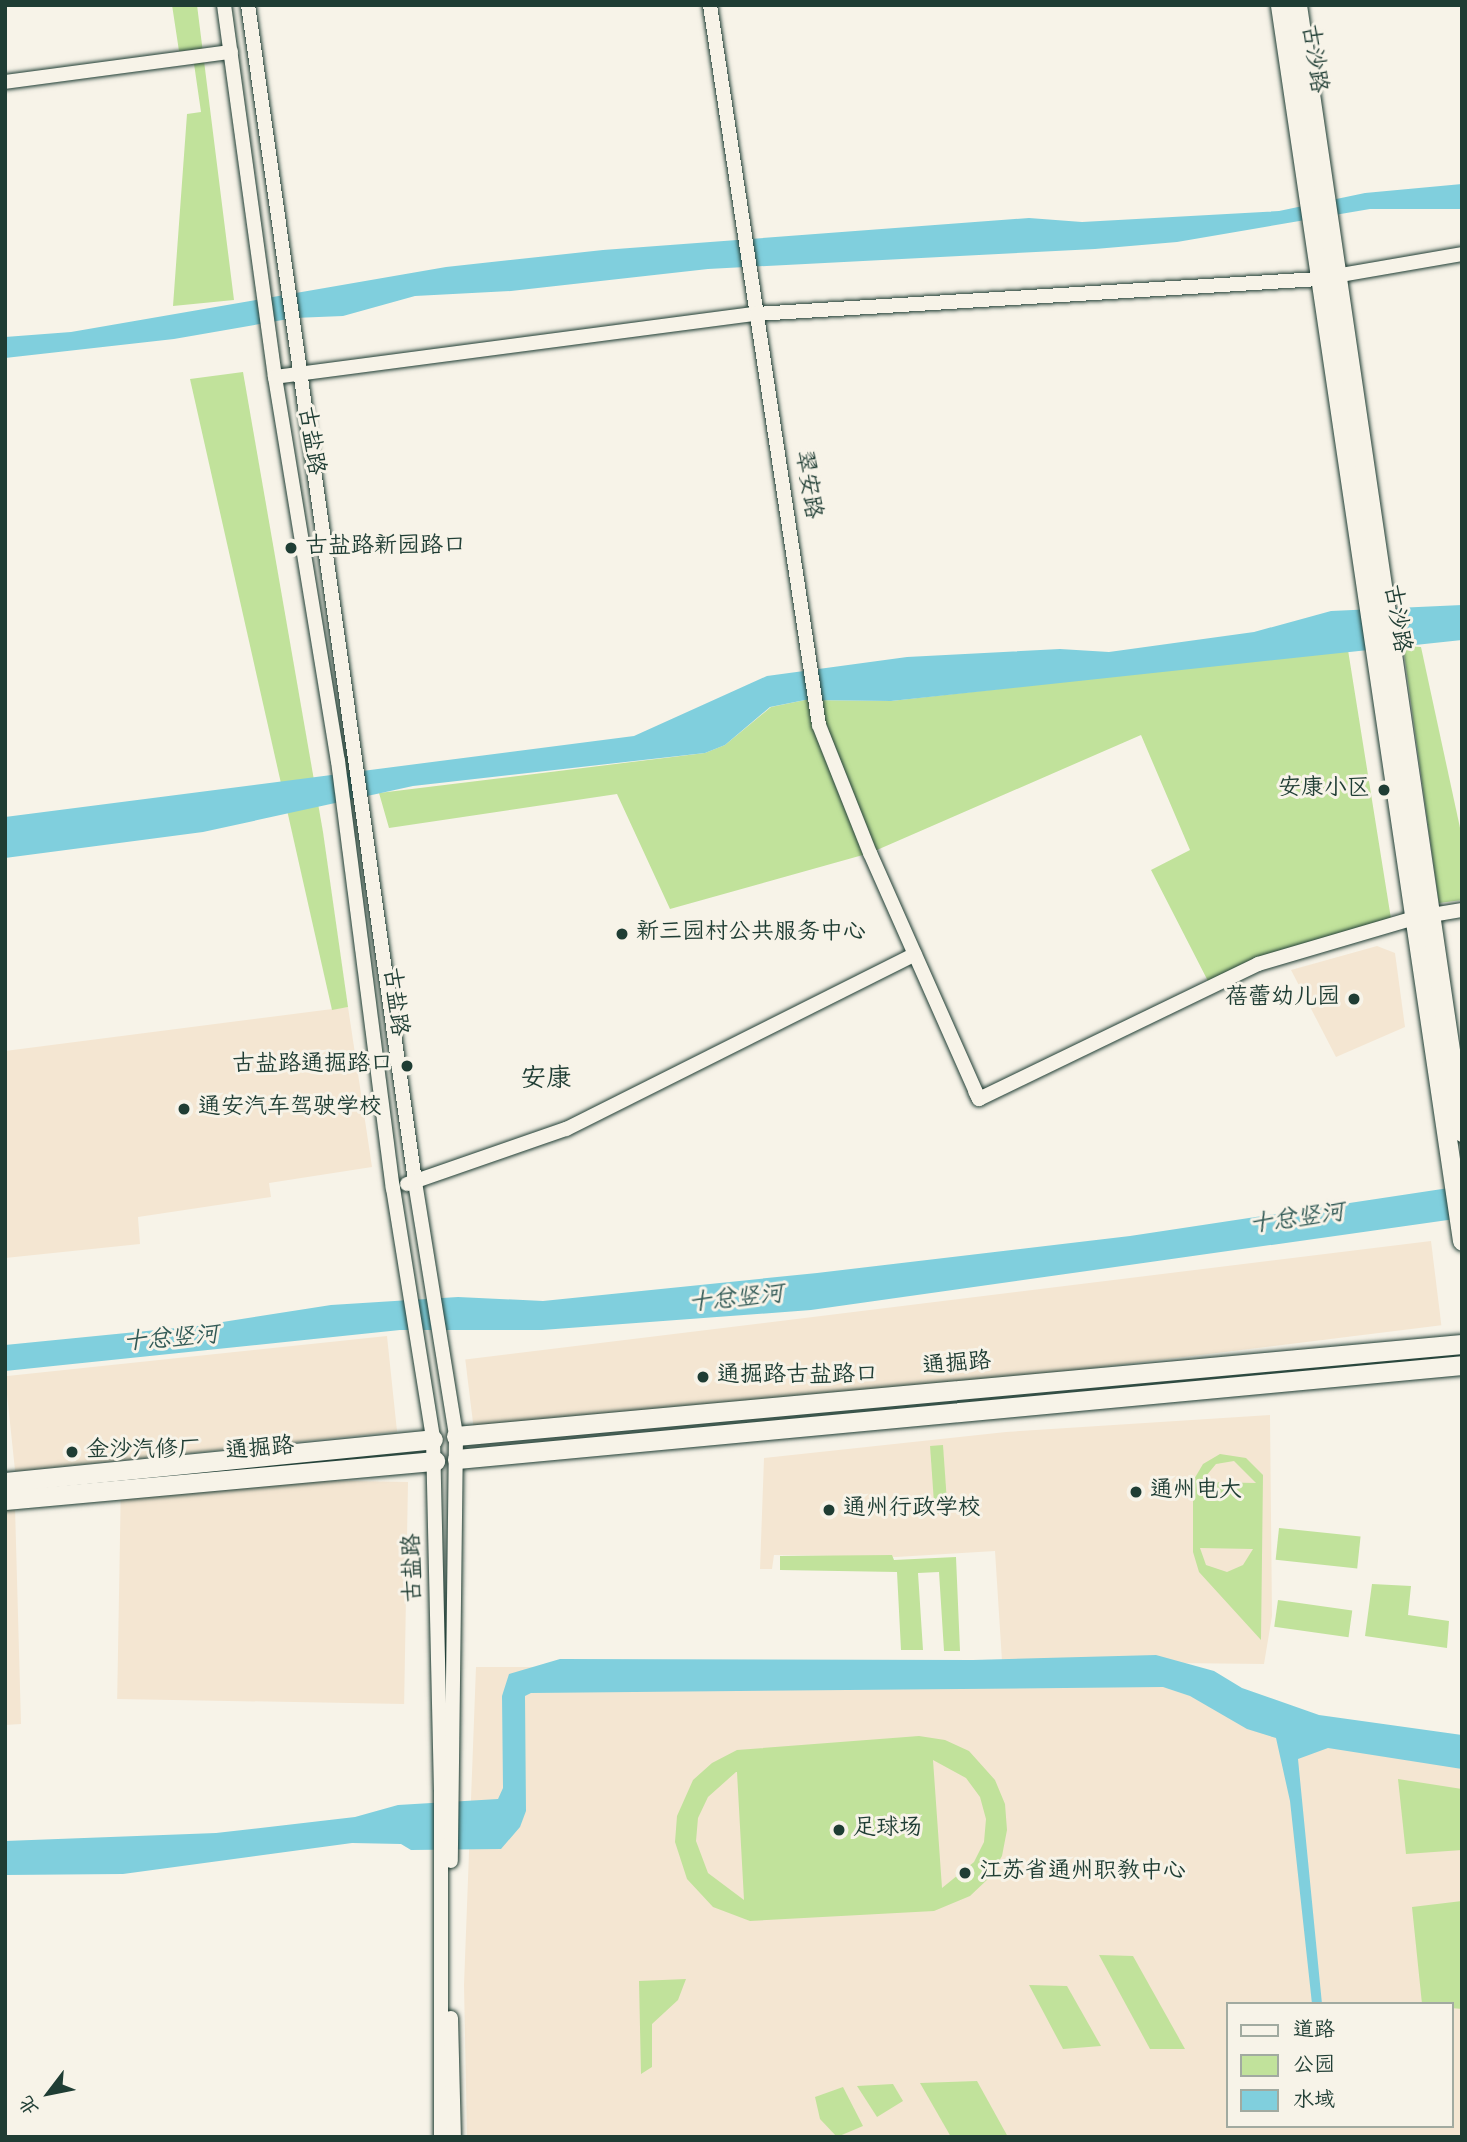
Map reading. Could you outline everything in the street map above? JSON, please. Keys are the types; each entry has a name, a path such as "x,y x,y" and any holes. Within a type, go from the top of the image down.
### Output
{"main road":[{"name":"古沙路","path":"1280,5 1314,184 1374,587 1421,917 1450,1166 1462,1241"},
{"name":"古沙路","path":"1297,5 1314,184"},
{"name":"古沙路","path":"1421,917 1462,1132"},
{"name":"通掘路","path":"456,1436 1462,1344"},
{"name":"通掘路","path":"457,1459 1462,1365"},
{"name":"通掘路","path":"5,1482 433,1439"},
{"name":"通掘路","path":"5,1500 435,1461"}],"street":[{"name":"古盐路","path":"224,5 275,377 338,761 393,1188 412,1288 433,1439 447,1792"},
{"name":"古盐路","path":"248,5 285,280 357,757 415,1182 456,1436 441,2137"},
{"name":"翠安路","path":"710,5 819,724 979,1099 1258,964 1421,917"},
{"path":"5,82 231,52"},
{"path":"275,377 756,314 1328,278 1462,254"},
{"path":"1421,917 1462,910"},
{"path":"393,1188 566,1129 915,954"},
{"path":"433,1439 456,1436"},
{"path":"435,1461 457,1459"},
{"name":"古盐路","path":"447,1851 454,2137"}],"shaded area":[{"name":"蓓蕾幼儿园","path":"1377,946 1395,953 1405,1027 1336,1057 1291,970"},
{"name":"通安汽车驾驶学校","path":"348,1007 372,1167 269,1183 271,1197 138,1217 140,1244 5,1258 5,1051"},
{"path":"1431,1241 1441,1325 476,1444 465,1360"},
{"path":"387,1336 397,1431 15,1472 5,1376"},
{"name":"通州电大","path":"1270,1415 1272,1616 1264,1664 1002,1661 995,1551 896,1557 774,1555 772,1569 760,1569 764,1458 1006,1432"},
{"path":"121,1477 408,1482 404,1704 117,1699"},
{"path":"15,1507 21,1724 5,1725 5,1508"},
{"name":"江苏省通州职教中心","path":"476,1667 997,1668 1167,1676 1462,1761 1462,2137 467,2137 464,1985"}],"green space":[{"path":"172,5 197,5 234,300 173,306 187,114 201,112 192,50 179,51"},
{"path":"243,372 323,832 348,1007 332,1010 190,379"},
{"path":"1403,646 1421,647 1462,837 1462,900 1439,903"},
{"path":"1348,650 1392,925 1210,985 1151,870 1190,850 1141,735 870,853 670,909 617,794 389,828 379,793 705,753 725,745 771,707 805,700 891,701"},
{"path":"943,1445 948,1513 935,1514 930,1446"},
{"path":"1220,1454 1246,1458 1263,1475 1261,1640 1199,1572 1193,1552 1193,1481 1203,1464","holes":["1234,1461 1256,1483 1201,1482 1216,1464","1200,1548 1252,1549 1253,1549 1243,1565 1227,1572 1206,1565"]},
{"path":"1279,1528 1361,1537 1357,1568 1276,1560"},
{"path":"892,1555 894,1560 956,1557 960,1651 944,1651 939,1572 918,1573 923,1650 901,1650 897,1572 780,1570 780,1556"},
{"path":"1372,1584 1411,1586 1408,1615 1449,1621 1447,1648 1365,1636"},
{"path":"1278,1600 1352,1610 1349,1637 1274,1627"},
{"path":"919,1736 945,1740 969,1751 995,1780 1005,1804 1007,1830 1002,1856 989,1878 970,1896 934,1911 750,1921 713,1907 687,1879 675,1842 677,1816 693,1780 712,1763 737,1750","holes":["933,1760 966,1778 980,1797 986,1819 984,1842 974,1862 942,1888","737,1772 744,1900 708,1873 696,1841 698,1818 708,1797"]},
{"path":"1398,1779 1462,1789 1462,1850 1406,1854"},
{"path":"1462,1901 1462,2009 1453,2008 1453,2002 1422,2002 1412,1907"},
{"path":"1099,1955 1133,1956 1185,2049 1150,2049"},
{"path":"686,1979 678,2000 652,2024 652,2067 641,2074 639,1981"},
{"path":"1029,1985 1067,1986 1101,2046 1063,2049"},
{"path":"977,2081 1008,2137 951,2137 920,2083"},
{"path":"893,2084 903,2101 877,2117 857,2086"},
{"path":"843,2087 863,2126 837,2137 820,2119 815,2097"}],"water":[{"path":"1462,184 1462,209 1370,209 1177,242 1095,249 708,269 511,291 415,296 343,316 294,318 174,339 5,358 5,337 71,332 446,267 603,250 1029,218 1082,222 1279,211 1365,193"},
{"path":"1462,605 1462,640 891,701 805,700 770,707 725,745 705,753 413,786 203,832 5,858 5,817 634,736 767,676 907,657 1060,649 1109,652 1254,632 1331,611"},
{"name":"十总竖河","path":"1462,1186 1462,1218 811,1310 542,1330 400,1330 5,1371 5,1345 197,1326 331,1305 458,1297 543,1301 817,1273 1130,1236"},
{"path":"1156,1655 1214,1671 1242,1688 1319,1715 1462,1735 1462,1769 1328,1748 1298,1759 1322,2002 1312,2002 1290,1801 1276,1738 1247,1729 1190,1696 1163,1687 531,1693 525,1696 526,1811 520,1827 501,1849 411,1850 401,1844 352,1843 123,1874 5,1875 5,1841 216,1833 355,1817 398,1805 498,1799 503,1788 502,1696 509,1674 560,1659 973,1660"}],"place":[{"name":"古盐路新园路口","path":"291,548"},
{"name":"安康小区","path":"1384,790"},
{"name":"新三园村公共服务中心","path":"622,934"},
{"name":"蓓蕾幼儿园","path":"1354,999"},
{"name":"古盐路通掘路口","path":"407,1066"},
{"name":"通安汽车驾驶学校","path":"184,1109"},
{"name":"通掘路古盐路口","path":"703,1377"},
{"name":"金沙汽修厂","path":"72,1452"},
{"name":"通州电大","path":"1136,1492"},
{"name":"通州行政学校","path":"829,1510"},
{"name":"足球场","path":"839,1830"},
{"name":"江苏省通州职教中心","path":"965,1873"}],"district":[{"name":"安康","path":"546,1081"}]}
